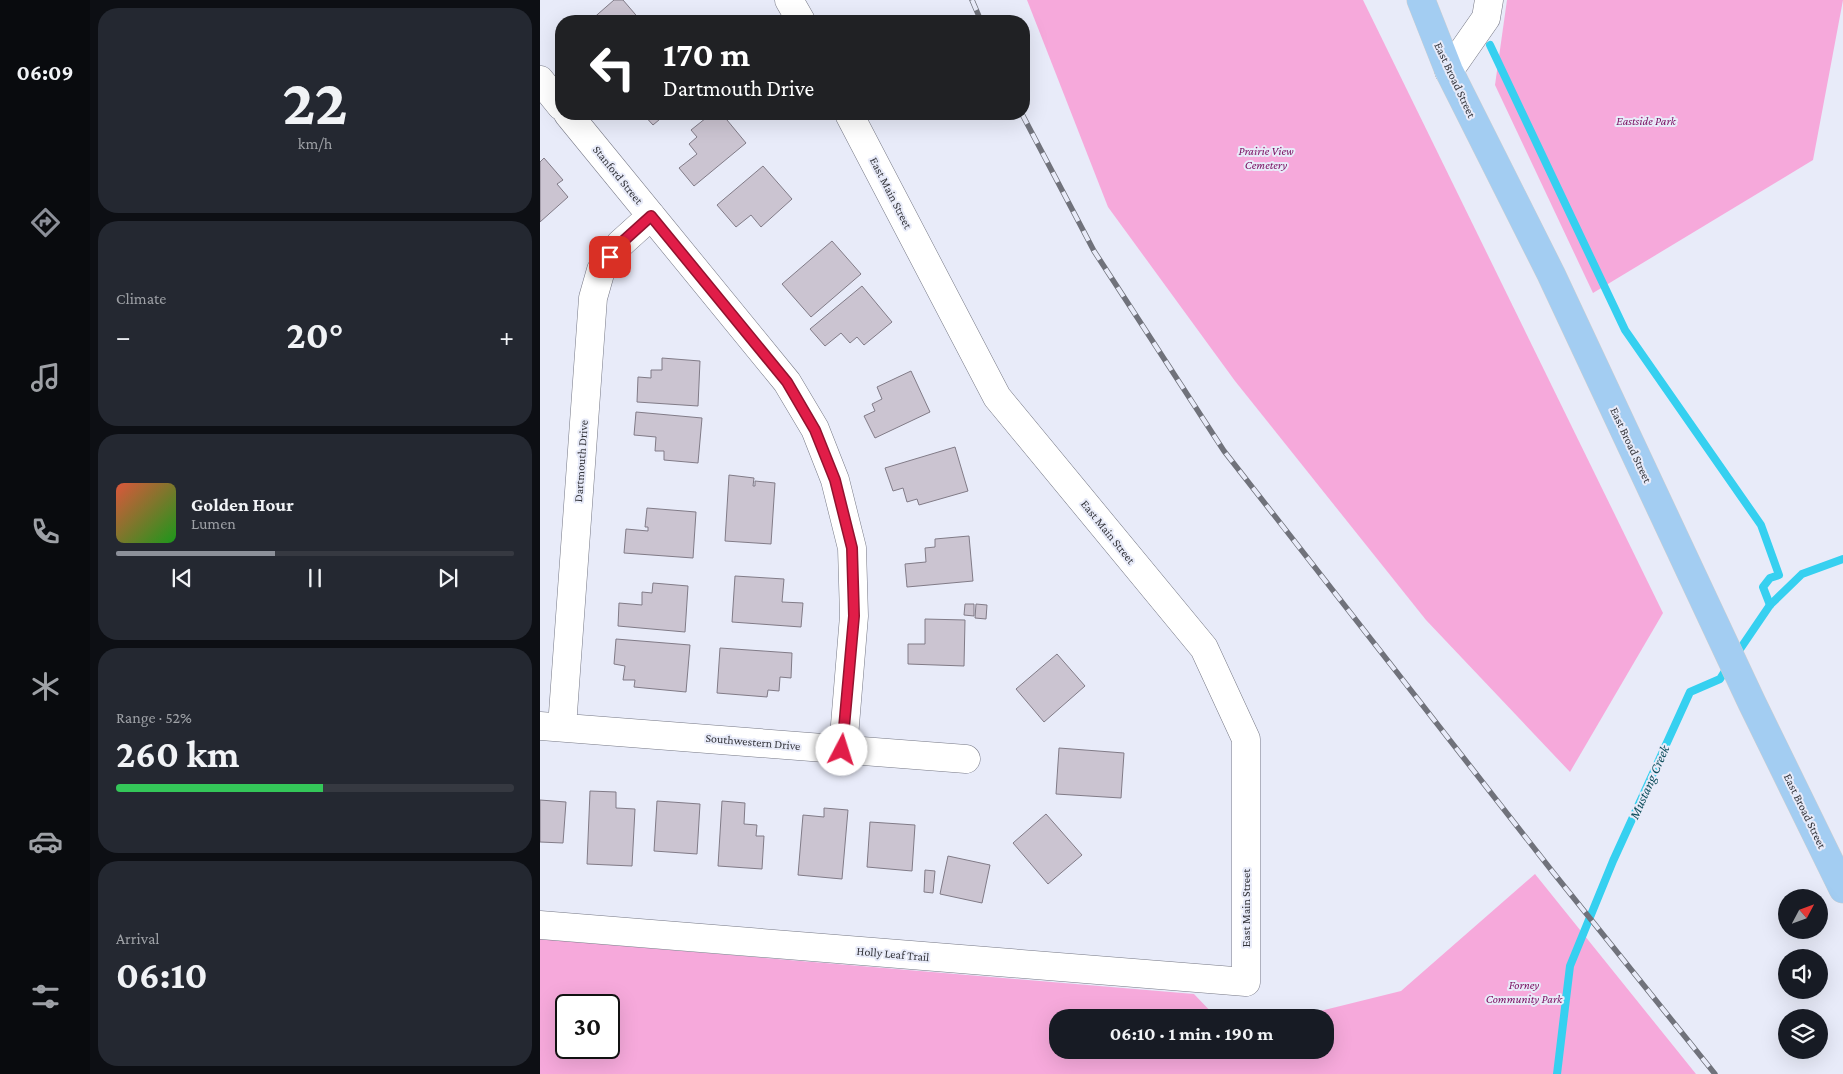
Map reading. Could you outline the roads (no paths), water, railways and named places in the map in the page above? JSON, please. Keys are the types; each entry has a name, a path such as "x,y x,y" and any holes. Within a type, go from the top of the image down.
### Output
{"main road":[{"name":"East Broad Street","path":"1421,0 1449,71 1551,274 1752,703 1843,889"}],"street":[{"path":"789,0 798,15"},
{"path":"1449,71 1486,18 1489,0"},
{"path":"540,80 555,99"},
{"name":"Stanford Street","path":"573,120 787,382 815,430 835,480 852,548 854,616 842,750"},
{"name":"East Main Street","path":"853,120 997,397 1204,648 1246,740 1246,982"},
{"name":"Dartmouth Drive","path":"551,726 593,298 601,270 620,244 651,216"},
{"name":"Southwestern Drive","path":"551,726 966,759"},
{"name":"Holly Leaf Trail","path":"540,925 1246,982"}],"waterway":[{"path":"1490,45 1625,330 1761,525 1779,575 1770,578 1763,587 1770,605"},
{"name":"Mustang Creek","path":"1736,655 1770,605 1802,574 1843,559"},
{"name":"Mustang Creek","path":"1557,1074 1570,966 1613,861 1690,692 1720,679 1728,666"}],"railway":[{"path":"972,0 978,15"},
{"path":"1025,120 1094,251 1224,451 1552,871 1715,1074"}],"park label":[{"name":"Eastside Park","path":"1646,121"},
{"name":"Prairie View Cemetery","path":"1266,158"},
{"name":"Forney Community Park","path":"1524,992"}]}
